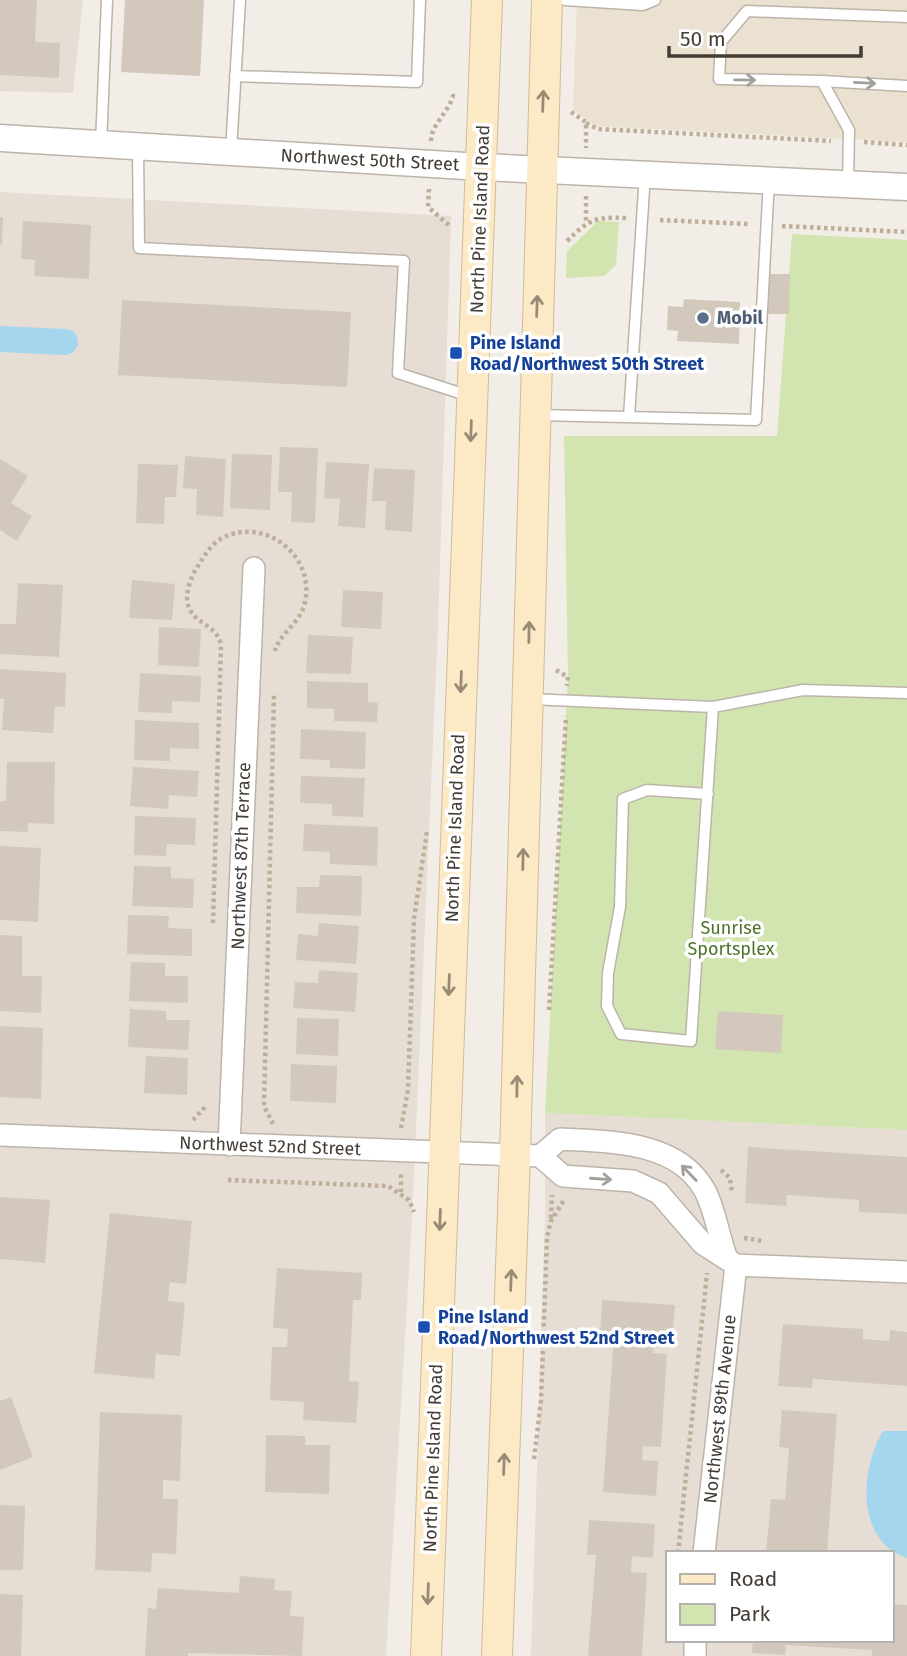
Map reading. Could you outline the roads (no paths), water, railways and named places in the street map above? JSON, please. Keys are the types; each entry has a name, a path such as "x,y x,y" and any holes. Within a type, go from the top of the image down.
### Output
{"main road":[{"name":"North Pine Island Road","path":"426,1656 442,1152 487,0"},
{"path":"497,1656 528,1155 527,699 548,0"}],"street":[{"name":"Northwest 50th Street","path":"0,138 482,167 907,187"},
{"name":"Northwest 87th Terrace","path":"229,1145 254,568"},
{"name":"Northwest 52nd Street","path":"0,1135 528,1155"},
{"path":"528,1155 560,1139 632,1143 680,1164 704,1188 731,1260"},
{"path":"528,1155 563,1176 633,1181 659,1193 703,1244 731,1260 907,1272"},
{"name":"Northwest 89th Avenue","path":"705,1551 731,1260"}],"lane":[{"path":"101,144 107,0"},
{"path":"231,151 240,0"},
{"path":"235,76 417,82 420,0"},
{"path":"565,0 655,0"},
{"path":"907,17 747,11 721,42 719,79 907,86"},
{"path":"822,82 849,130 848,184"},
{"path":"138,146 139,248 404,261 398,373 473,397"},
{"path":"629,417 645,174"},
{"path":"534,415 757,420 769,180"},
{"path":"527,699 713,707 803,690 907,693"},
{"path":"708,794 647,790 623,799 620,907 608,973 607,1006 621,1034 691,1041 708,794 713,707"}],"water":[{"path":"883,1431 907,1431 907,1558 890,1549 878,1536 870,1520 867,1483 875,1447"}],"waterway":[{"path":"0,339 65,342"}],"place":[{"name":"Mobil","path":"703,318"},
{"name":"Pine Island Road/Northwest 50th Street","path":"456,353"},
{"name":"Pine Island Road/Northwest 52nd Street","path":"424,1327"}],"park label":[{"name":"Sunrise Sportsplex","path":"731,938"}]}
